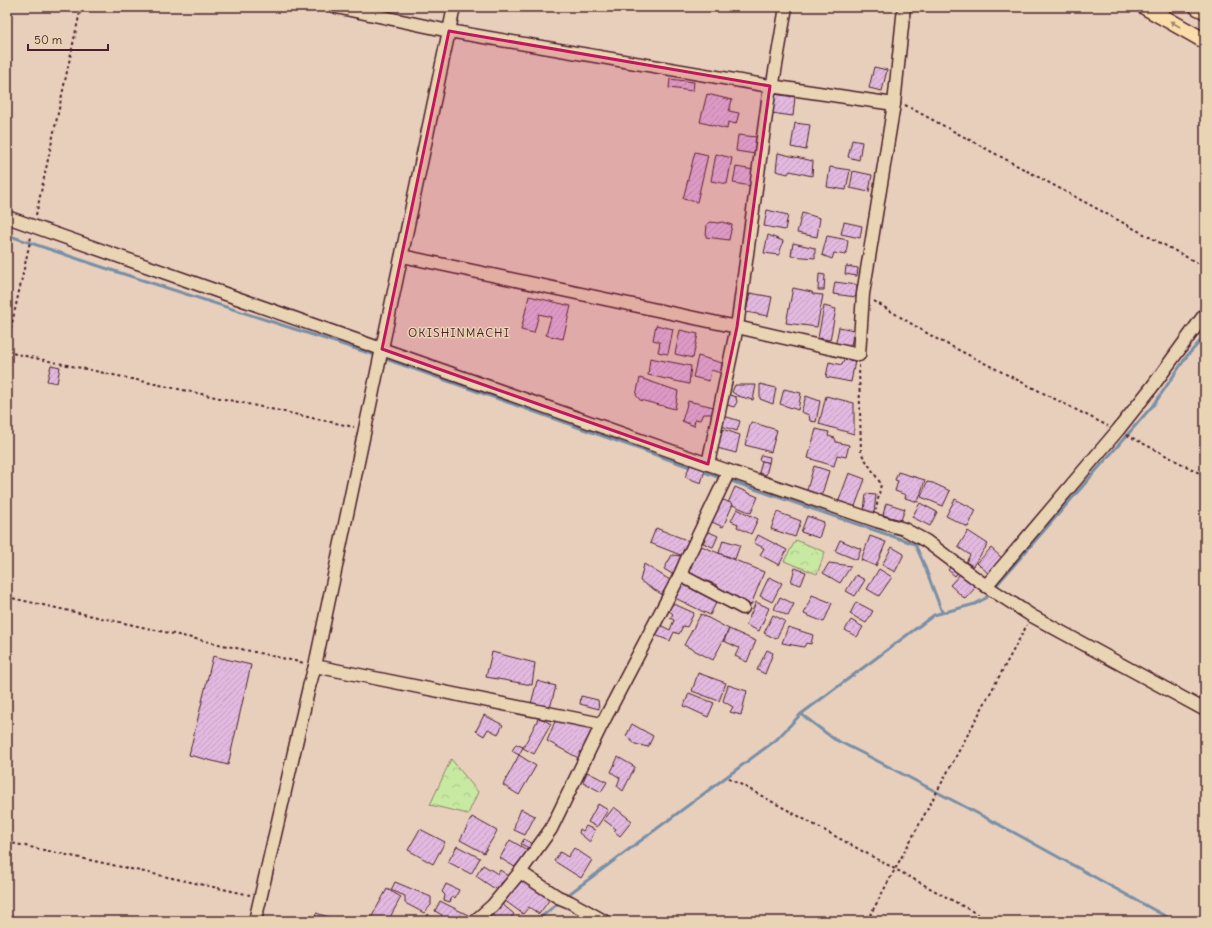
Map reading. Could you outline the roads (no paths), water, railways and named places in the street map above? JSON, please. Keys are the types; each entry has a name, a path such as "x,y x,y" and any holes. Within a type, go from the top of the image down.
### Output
{"main road":[{"path":"1145,7 1205,41"},
{"path":"1197,7 1205,11"}],"street":[{"path":"336,7 449,31 770,86 894,104"},
{"path":"255,921 315,666 454,7"},
{"path":"708,464 737,327 770,86 773,83 786,7"},
{"path":"402,256 737,327 859,355 863,294 894,104 904,7"},
{"path":"7,217 708,464 904,529 926,541 986,586 1032,616 1205,710"},
{"path":"986,586 1118,430 1152,387 1205,314"},
{"path":"475,921 493,905 520,872 551,829 602,724 680,575 729,471"},
{"path":"680,575 743,608"},
{"path":"315,666 602,724"},
{"path":"520,872 558,897 604,921"}],"waterway":[{"path":"7,235 378,356"},
{"path":"994,588 1155,403 1187,356 1205,336"},
{"path":"383,358 693,468"},
{"path":"702,471 723,479"},
{"path":"728,480 915,544 942,612"},
{"path":"565,897 776,740 801,714 934,615 975,604 986,598 990,593"},
{"path":"801,714 834,739 1013,832 1174,921"},
{"path":"536,921 561,901"}],"district":[{"name":"OKISHINMACHI","path":"459,332"}]}
